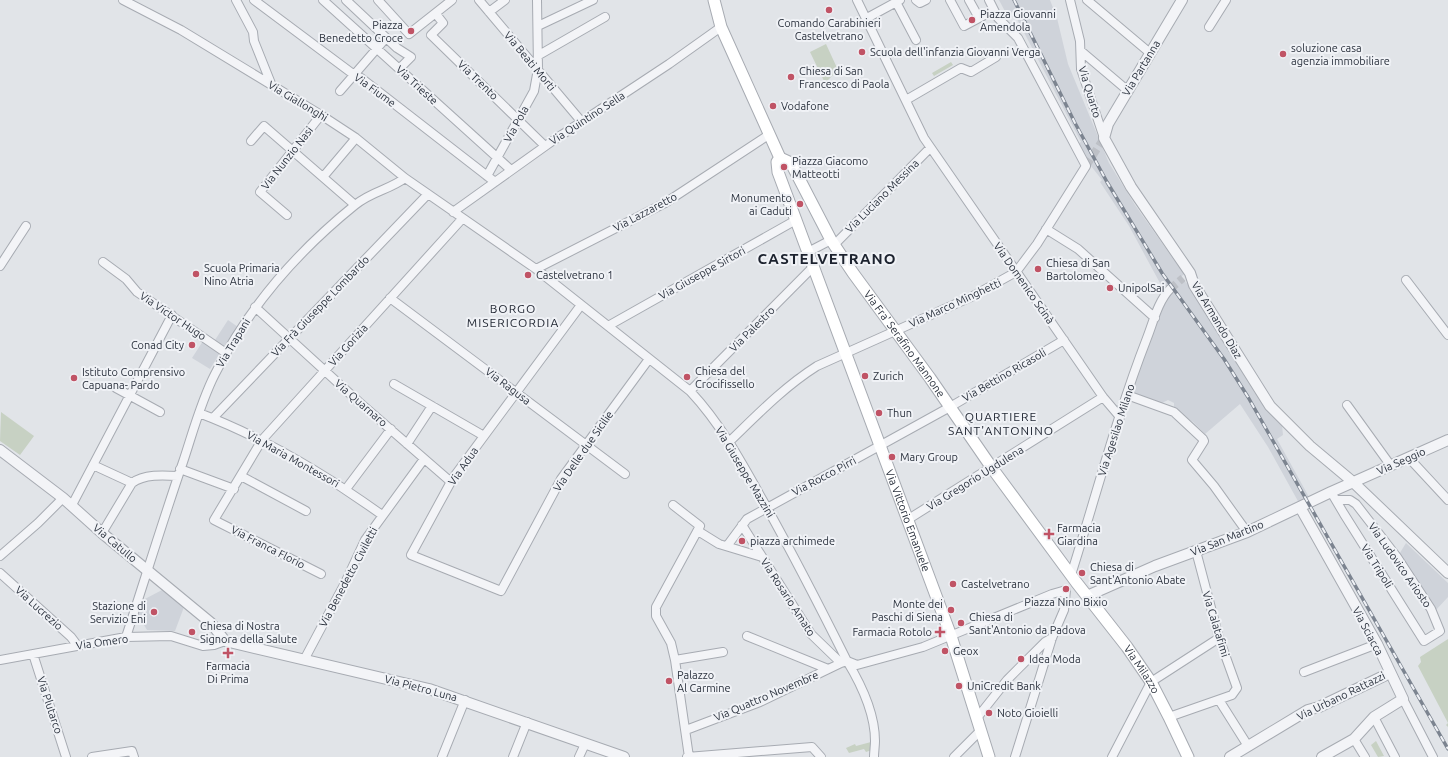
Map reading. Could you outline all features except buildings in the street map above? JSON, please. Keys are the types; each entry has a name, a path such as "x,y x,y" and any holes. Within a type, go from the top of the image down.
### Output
{"main road":[{"path":"714,0 721,27 780,158 791,163 833,242"},
{"path":"780,158 776,167 814,266"},
{"name":"Via Fra' Serafino Mannone","path":"833,242 853,273 950,407 992,468 1077,582"},
{"name":"Via Vittorio Emanuele","path":"814,266 951,636 989,757"},
{"name":"Via Milazzo","path":"1077,582 1120,635 1151,682 1170,717 1188,757"}],"street":[{"name":"Via Giallonghi","path":"123,0 181,30 272,86 321,114 356,138 405,178 462,219"},
{"path":"236,0 253,32 254,41 272,86"},
{"name":"Via Fiume","path":"254,0 361,78 495,182"},
{"name":"Via Trieste","path":"323,0 511,170"},
{"path":"346,0 386,38 411,58 399,69"},
{"path":"378,0 409,34 452,0"},
{"name":"Via Beati Morti","path":"479,0 581,121"},
{"path":"489,12 505,0"},
{"name":"Via Pola","path":"487,176 534,91 538,69 537,0"},
{"path":"538,26 593,0"},
{"name":"Via Domenico Scinà","path":"857,0 930,148 1103,397 1120,417"},
{"path":"880,0 893,3 916,40"},
{"path":"916,0 920,3 926,0"},
{"path":"950,0 964,26 994,10 989,0"},
{"path":"969,0 979,18"},
{"name":"Via Quarto","path":"1070,0 1080,41 1081,69 1104,138"},
{"name":"Via Partanna","path":"1104,138 1108,124 1127,90 1182,0"},
{"path":"1209,26 1226,0"},
{"path":"1092,1 1150,53"},
{"path":"866,18 893,3"},
{"name":"Via Marco Minghetti","path":"730,441 778,394 796,379 817,366 971,297 1016,272 1046,229 1086,166 1018,38 998,18 994,10"},
{"name":"Via Trento","path":"436,14 443,23 431,35 545,146"},
{"path":"538,55 605,17"},
{"name":"Via Quintino Sella","path":"453,212 581,121 669,64 721,27"},
{"path":"340,91 386,38"},
{"path":"1081,51 1127,90"},
{"path":"906,100 960,68 971,72 996,57"},
{"name":"Via Nunzio Nasi","path":"287,215 260,192 321,114"},
{"path":"251,141 264,126 355,205"},
{"name":"Via Lazzaretto","path":"536,269 666,204 770,134"},
{"path":"323,177 356,138"},
{"name":"Via Armando Diaz","path":"1104,138 1131,187 1186,276 1194,285 1270,406 1310,446 1353,482 1448,573"},
{"name":"Via Luciano Messina","path":"833,242 930,148"},
{"name":"Via Trapani","path":"126,637 199,413 214,375 226,353 255,307 302,255 355,205 369,194 398,184 405,178"},
{"name":"Via Frà Giuseppe Lombardo","path":"213,418 428,194"},
{"name":"Via Giuseppe Mazzini","path":"462,219 536,269 690,391 704,406 730,441 801,569 844,662"},
{"name":"Via Gorizia","path":"214,520 234,489 262,440 462,219"},
{"name":"Via Giuseppe Sirtori","path":"608,326 796,220"},
{"path":"0,266 26,226"},
{"path":"1046,229 1078,249 1155,318"},
{"path":"808,252 833,242"},
{"name":"Via Victor Hugo","path":"103,262 126,279 137,292 226,353"},
{"name":"Via Palestro","path":"690,391 814,266"},
{"path":"1406,280 1448,335"},
{"name":"Via Agesilao Milano","path":"1077,582 1120,417 1155,318 1166,293 1170,289"},
{"name":"Via Ragusa","path":"390,298 625,474"},
{"name":"Via Adua","path":"501,591 411,555 451,482 581,305"},
{"name":"Via Quarnaro","path":"255,307 451,482"},
{"path":"72,505 172,316"},
{"name":"Via Bettino Ricasoli","path":"880,446 1064,340"},
{"name":"Via Delle due Sicilie","path":"501,591 561,480 649,359"},
{"path":"394,384 484,436"},
{"path":"116,388 160,412"},
{"path":"1127,395 1174,412 1203,439 1204,441 1192,460 1214,486 1247,532"},
{"name":"Via Gregorio Ugdulena","path":"908,520 1103,397"},
{"path":"1347,405 1391,466"},
{"path":"407,444 432,406"},
{"name":"Via Maria Montessori","path":"199,413 262,440 324,474 382,515"},
{"path":"346,489 391,429"},
{"name":"Via Seggio","path":"1333,496 1353,482 1448,440"},
{"name":"Via Rocco Pirri","path":"727,546 747,519 880,446"},
{"name":"Via Catullo","path":"1,453 72,505 102,533 211,623 225,641"},
{"path":"1409,458 1448,500"},
{"name":"Via Benedetto Civiletti","path":"304,660 345,583 365,540 424,459"},
{"path":"93,465 132,483"},
{"path":"102,533 132,483 138,479 179,472 234,489"},
{"path":"241,476 306,511"},
{"name":"Via San Martino","path":"1077,582 1155,566 1247,532 1300,507 1333,496"},
{"name":"Via Ludovico Ariosto","path":"1333,496 1350,500 1356,504 1397,558 1431,609 1440,631 1424,641"},
{"name":"Via Tripoli","path":"1333,496 1424,641"},
{"path":"0,556 63,498"},
{"path":"673,505 700,526 656,607 656,616 672,643 686,730 688,757 812,747 821,757"},
{"name":"Via Sciacca","path":"1300,507 1377,644 1390,673 1433,757"},
{"name":"Via Franca Florio","path":"214,520 321,574"},
{"name":"Via Rosario Amato","path":"742,525 810,634 844,662"},
{"path":"698,531 719,544 762,557"},
{"name":"Via Calatafimi","path":"1196,551 1219,638 1237,688 1232,695 1219,700"},
{"name":"Via Lucrezio","path":"0,573 71,637 77,645"},
{"path":"844,662 858,665 923,647 1052,594 1066,590 1077,582"},
{"path":"1015,757 1052,638 1064,610 1066,590"},
{"name":"Via Omero","path":"0,660 126,637 171,636 203,646 214,646 225,641"},
{"path":"747,636 828,669"},
{"path":"977,718 1007,680 1044,642 1052,638"},
{"path":"1112,757 1151,682 1219,638"},
{"name":"Via Pietro Luna","path":"225,641 429,688 527,722 614,755 624,757"},
{"path":"1304,672 1377,644"},
{"path":"675,660 723,652"},
{"name":"Via Plutarco","path":"33,654 66,757"},
{"path":"844,662 855,674 869,708 874,729 874,757"},
{"name":"Via Quattro Novembre","path":"686,730 760,702 844,662"},
{"name":"Via Urbano Rattazzi","path":"1234,756 1308,710 1319,707 1390,673"},
{"path":"1322,757 1354,738 1374,717 1403,699"},
{"path":"442,757 465,700"},
{"path":"1170,717 1219,700 1248,746"},
{"path":"1374,717 1395,757"},
{"path":"513,757 527,722"},
{"path":"954,757 981,730"},
{"path":"1354,738 1364,757"},
{"path":"579,757 585,744"},
{"path":"92,757 133,754"}],"shaded area":[{"path":"999,0 1050,0 1057,18 1068,64 1109,163 1135,205 1184,274 1181,277 1190,287 1255,393 1282,425 1283,435 1277,439 1309,497 1299,503 1268,447 1240,404 1205,434 1193,422 1174,410 1174,403 1168,400 1162,403 1131,392 1167,296 1129,226 1100,182 1102,180 1091,166 1079,143 1081,142 1016,17 1008,17"},
{"path":"228,320 238,327 225,348 215,340"},
{"path":"203,341 220,353 210,369 192,358"},
{"path":"1406,543 1448,583 1448,597 1436,610 1398,556"},
{"path":"162,590 184,607 175,631 147,630 138,615 143,600"}],"green space":[{"path":"826,44 838,70 825,83 810,52"},
{"path":"951,62 953,65 934,76 932,73"},
{"path":"1,412 34,436 20,455 0,441"},
{"path":"1448,639 1448,723 1418,666 1421,662 1420,657"},
{"path":"1376,741 1384,756 1378,757 1371,745"},
{"path":"871,742 872,750 866,752 864,749 849,753 846,748 855,744 856,746"}],"tunnel":[{"path":"1086,166 1104,138"},
{"path":"1170,289 1183,278"}],"railway":[{"path":"1014,0 1075,123 1107,182 1162,273 1224,359 1248,397 1448,749"}],"place":[{"name":"Comando Carabinieri Castelvetrano","path":"829,10"},
{"name":"Piazza Giovanni Amendola","path":"972,20"},
{"name":"Piazza Benedetto Croce","path":"411,31"},
{"name":"Scuola dell'infanzia Giovanni Verga","path":"862,52"},
{"name":"soluzione casa agenzia immobiliare","path":"1283,54"},
{"name":"Chiesa di San Francesco di Paola","path":"791,77"},
{"name":"Vodafone","path":"773,106"},
{"name":"Piazza Giacomo Matteotti","path":"784,167"},
{"name":"Monumento ai Caduti","path":"800,204"},
{"name":"Chiesa di San Bartolomeo","path":"1038,269"},
{"name":"Scuola Primaria Nino Atria","path":"196,274"},
{"name":"Castelvetrano 1","path":"528,275"},
{"name":"UnipolSai","path":"1110,288"},
{"name":"Conad City","path":"192,345"},
{"name":"Zurich","path":"865,376"},
{"name":"Chiesa del Crocifissello","path":"687,377"},
{"name":"Istituto Comprensivo Capuana- Pardo","path":"74,378"},
{"name":"Thun","path":"879,413"},
{"name":"Mary Group","path":"892,457"},
{"name":"Farmacia Giardina","path":"1049,534"},
{"name":"piazza archimede","path":"742,541"},
{"name":"Chiesa di Sant'Antonio Abate","path":"1082,573"},
{"name":"Castelvetrano","path":"953,584"},
{"name":"Piazza Nino Bixio","path":"1066,589"},
{"name":"Monte dei Paschi di Siena","path":"951,610"},
{"name":"Stazione di Servizio Eni","path":"154,612"},
{"name":"Chiesa di Sant'Antonio da Padova","path":"961,623"},
{"name":"Chiesa di Nostra Signora della Salute","path":"192,632"},
{"name":"Farmacia Rotolo","path":"940,632"},
{"name":"Geox","path":"945,651"},
{"name":"Farmacia Di Prima","path":"228,653"},
{"name":"Idea Moda","path":"1021,659"},
{"name":"Palazzo Al Carmine","path":"669,681"},
{"name":"UniCredit Bank","path":"959,686"},
{"name":"Noto Gioielli","path":"989,713"}],"district":[{"name":"CASTELVETRANO","path":"827,258"},
{"name":"BORGO MISERICORDIA","path":"513,315"},
{"name":"QUARTIERE SANT'ANTONINO","path":"1001,423"}]}
